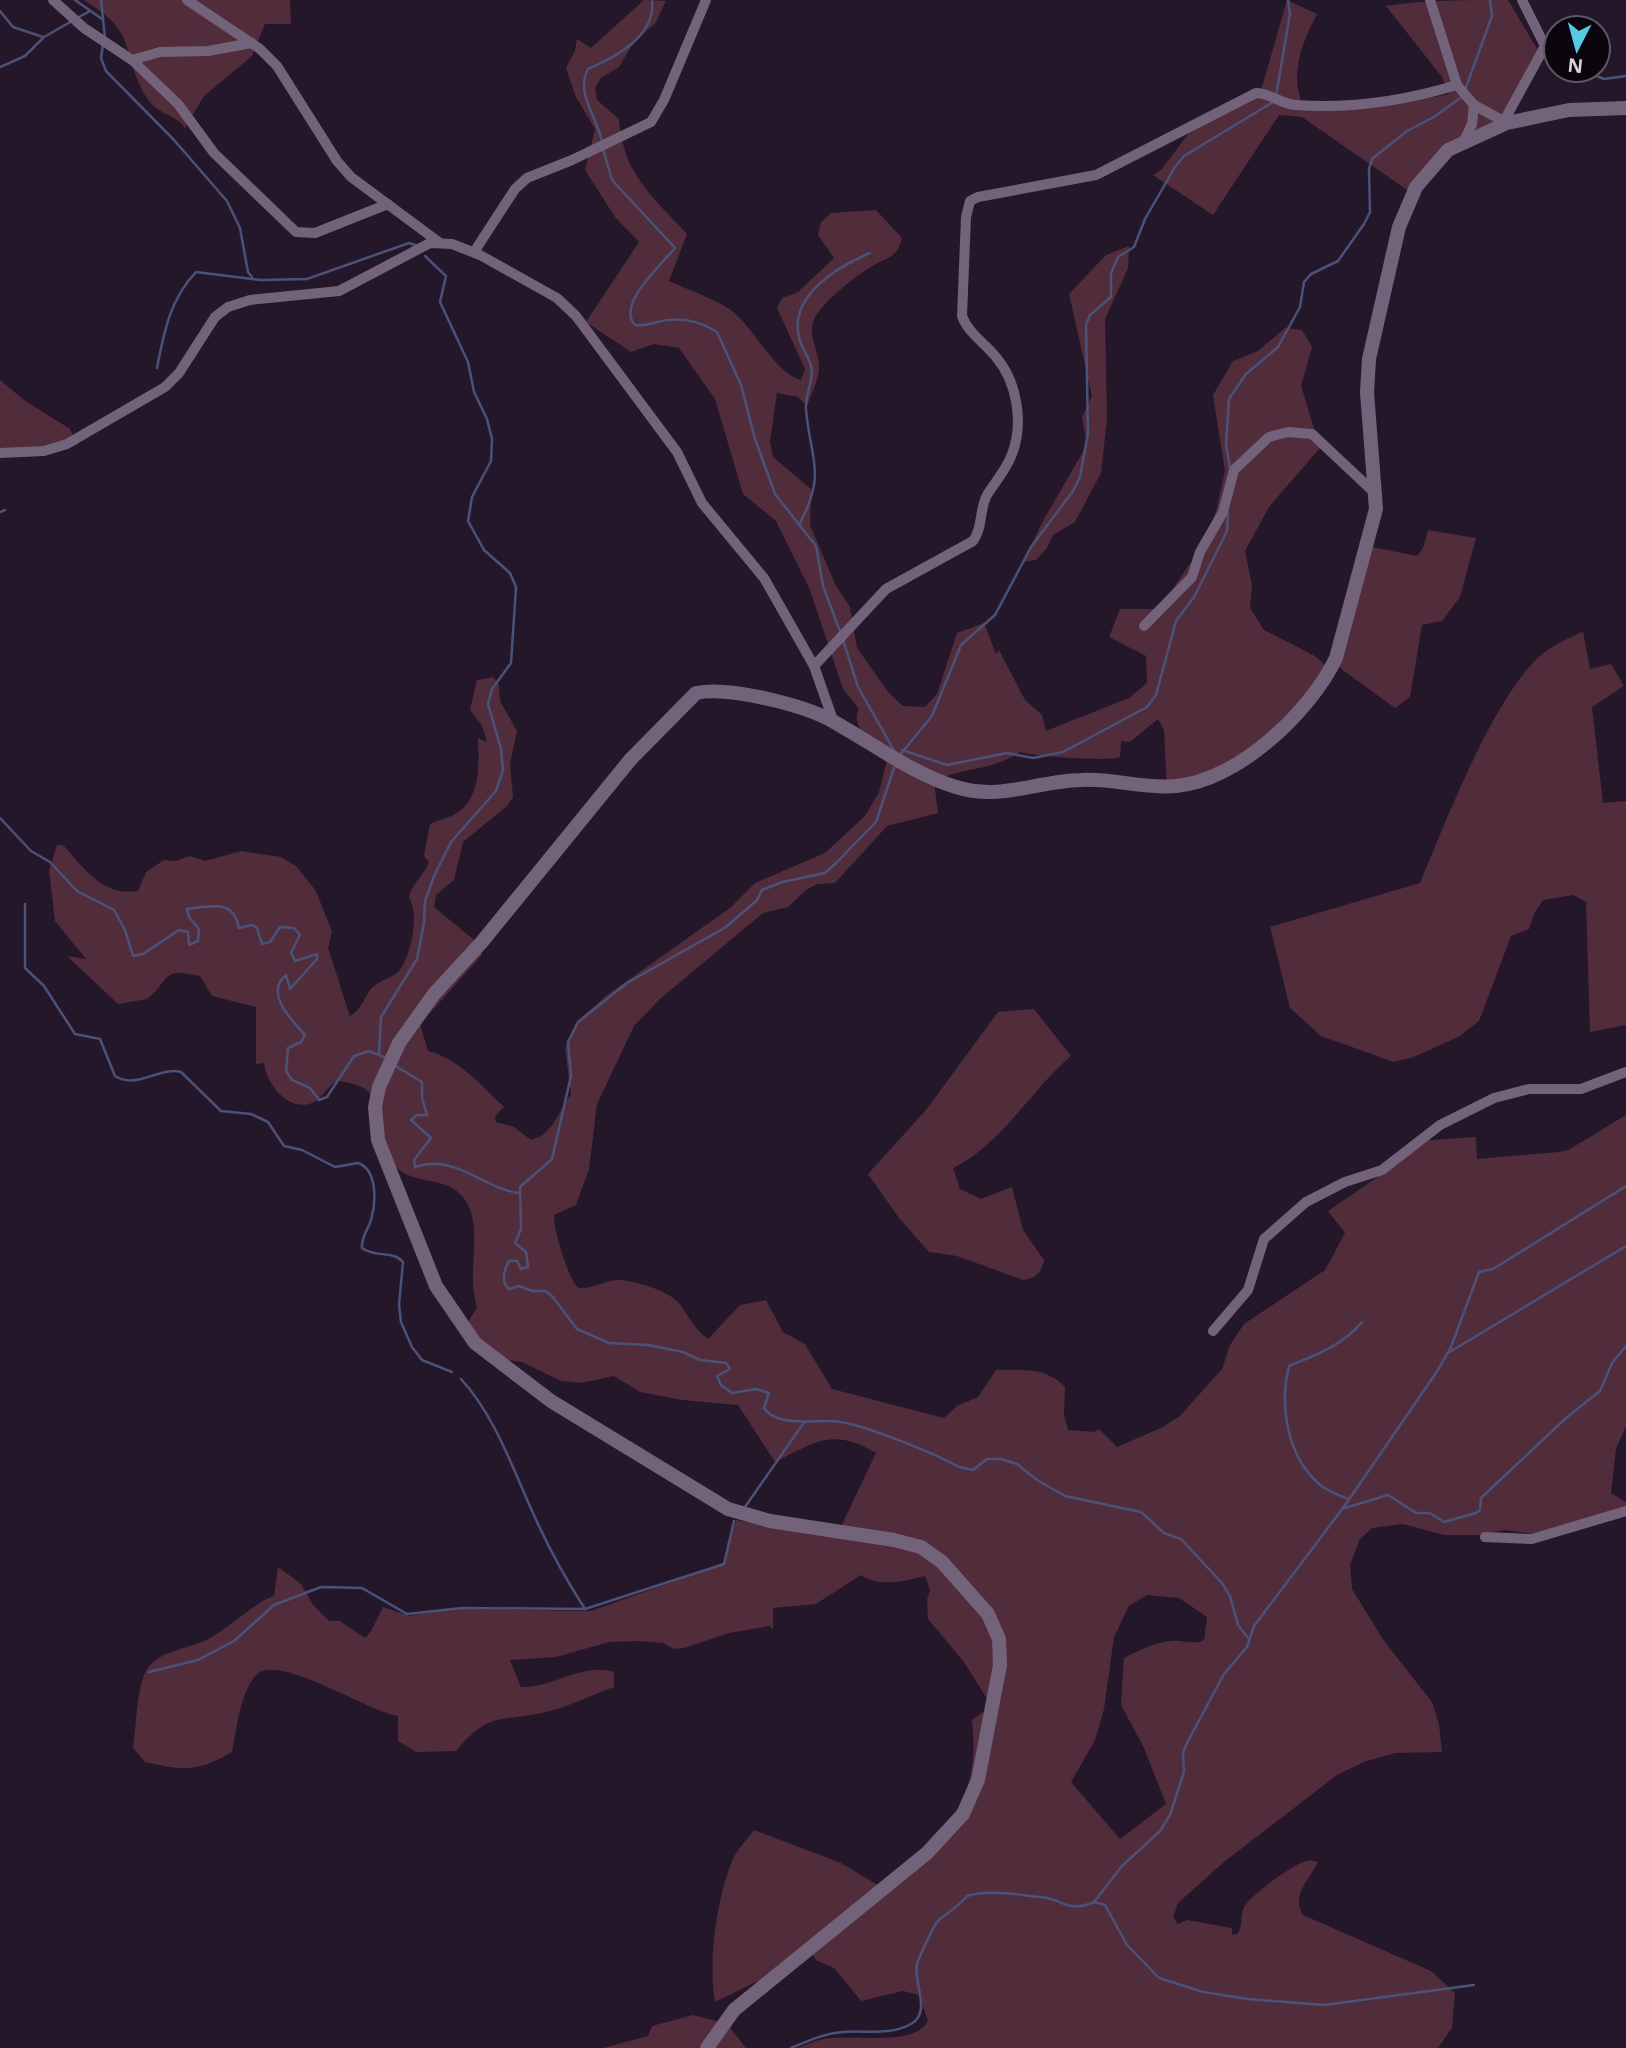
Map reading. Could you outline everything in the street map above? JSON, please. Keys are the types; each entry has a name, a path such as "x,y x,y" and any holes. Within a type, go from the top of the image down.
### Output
{"street":[{"path":"53,0 84,28 132,60 178,104 214,153 296,232 315,233 388,204"},
{"path":"187,0 252,43 277,66 337,161 351,177 440,243 474,252 557,298 576,316 677,452 702,503 764,578 814,666 833,720"},
{"path":"474,252 514,189 527,178 572,160 651,122 664,100 706,0"},
{"path":"1430,0 1457,85 1474,105 1506,122"},
{"path":"1506,122 1545,46 1522,0"},
{"path":"132,60 160,52 208,51 252,43"},
{"path":"814,666 834,648 845,630 886,589 972,541 978,532 985,499 1013,452 1017,402 1012,384 999,359 962,316 966,217 970,201 978,197 1096,175 1256,93 1267,94 1289,105 1339,108 1417,97 1457,85"},
{"path":"1464,141 1470,131 1474,105"},
{"path":"707,2048 734,2010 928,1853 955,1825 967,1807 978,1780 999,1678 999,1639 988,1614 942,1562 928,1551 894,1540 770,1521 728,1509 551,1401 475,1343 436,1286 378,1140 375,1107 389,1061 434,995 481,943 630,760 685,701 696,693 708,690 746,693 833,720 898,760 949,785 990,794 1081,780 1144,788 1180,786 1208,777 1232,765 1276,734 1310,702 1328,675 1336,658 1366,550 1377,495 1367,376 1395,242 1404,211 1422,178 1441,155 1506,122 1569,110 1626,108"},
{"path":"0,453 44,451 67,444 165,387 179,373 215,317 228,307 250,300 339,291 420,247 440,243"},
{"path":"1144,626 1192,576 1199,552 1221,516 1234,470 1269,437 1288,432 1312,434 1377,495"},
{"path":"1213,1331 1248,1290 1264,1239 1306,1202 1345,1182 1382,1170 1440,1125 1494,1098 1529,1089 1581,1089 1626,1072"},
{"path":"1485,1537 1512,1540 1539,1538 1626,1511"}],"shaded area":[{"path":"83,0 290,0 291,24 265,24 252,56 204,96 185,128 147,98 121,33 113,22"},
{"path":"644,0 666,1 655,24 635,40 619,67 601,78 595,88 597,100 619,119 626,155 641,183 687,234 669,281 728,308 737,315 772,358 791,376 801,380 805,369 777,308 782,298 798,292 834,258 818,235 821,222 831,213 876,210 902,238 894,254 848,283 817,314 812,327 819,365 815,386 807,406 798,397 777,393 770,442 773,457 811,489 810,525 835,584 850,607 857,648 889,693 903,706 925,707 937,694 957,633 984,623 996,654 999,650 1025,700 1042,715 1046,731 1129,698 1147,683 1146,656 1109,637 1120,609 1159,609 1211,533 1225,471 1213,395 1233,361 1258,351 1285,328 1302,330 1312,347 1301,386 1320,448 1269,507 1245,551 1252,585 1250,608 1264,630 1315,656 1325,665 1324,676 1271,741 1179,792 1167,794 1164,730 1158,719 1130,742 1121,741 1120,757 1071,758 1020,752 999,763 955,773 934,781 938,813 887,826 835,883 817,884 806,890 788,907 763,913 660,999 634,1026 597,1104 589,1169 576,1205 554,1215 554,1222 566,1266 579,1288 621,1280 654,1288 677,1301 696,1328 708,1339 740,1305 766,1300 783,1332 805,1344 832,1389 944,1418 957,1406 978,1397 996,1370 1042,1373 1065,1387 1064,1414 1068,1430 1094,1432 1099,1429 1117,1447 1161,1428 1180,1416 1222,1369 1230,1345 1244,1324 1325,1270 1345,1233 1328,1211 1379,1176 1417,1141 1476,1137 1477,1159 1559,1152 1570,1149 1626,1115 1626,1426 1616,1449 1611,1493 1626,1502 1626,1512 1612,1521 1573,1522 1535,1534 1504,1530 1480,1535 1444,1535 1403,1524 1372,1528 1360,1539 1350,1565 1352,1589 1384,1641 1432,1702 1439,1724 1442,1752 1395,1753 1364,1762 1337,1775 1224,1862 1178,1903 1173,1917 1178,1924 1187,1920 1232,1928 1232,1935 1237,1934 1244,1907 1255,1895 1301,1863 1318,1862 1300,1894 1303,1915 1431,1971 1455,1993 1452,2028 1438,2048 798,2048 824,2039 897,2037 920,2029 928,2021 919,1995 903,1991 861,2001 834,1968 816,1960 807,1946 780,1970 715,2002 713,1949 722,1894 734,1857 754,1830 841,1863 881,1887 939,1834 953,1817 963,1798 970,1776 973,1750 972,1720 986,1710 989,1702 964,1662 928,1619 927,1600 930,1590 925,1576 884,1582 861,1575 816,1604 773,1608 773,1629 769,1626 729,1633 684,1648 674,1649 663,1643 640,1641 609,1642 556,1657 510,1660 521,1687 545,1684 591,1670 602,1670 614,1672 614,1687 551,1711 486,1724 456,1751 416,1752 398,1741 398,1716 303,1677 267,1670 256,1675 246,1691 232,1752 209,1763 180,1768 145,1762 133,1748 140,1689 150,1665 164,1655 206,1640 274,1596 278,1567 301,1584 313,1605 329,1621 340,1621 365,1638 383,1607 410,1616 445,1609 591,1611 723,1564 736,1520 836,1537 876,1453 848,1441 824,1440 775,1462 738,1405 682,1400 640,1392 614,1376 581,1383 561,1381 522,1362 501,1359 466,1326 477,1307 473,1282 474,1231 469,1207 453,1189 410,1176 393,1163 382,1135 378,1110 367,1091 355,1084 337,1081 316,1101 307,1105 289,1101 269,1080 264,1063 256,1064 256,1007 212,996 200,976 178,973 168,977 147,999 118,1004 67,956 86,959 55,921 49,871 57,845 63,845 95,879 114,890 126,892 138,891 146,872 164,860 176,861 190,856 205,861 241,851 281,857 296,866 316,891 332,932 328,948 350,1016 354,1014 370,990 398,972 407,957 414,925 409,898 429,862 424,856 430,824 457,813 471,798 477,779 478,738 487,742 482,726 470,710 477,680 493,677 499,685 500,701 517,731 510,764 513,797 507,806 463,842 454,880 436,895 434,907 474,940 482,955 420,1024 428,1051 449,1060 469,1074 504,1107 495,1116 496,1122 514,1127 531,1140 543,1135 553,1124 571,1094 565,1048 580,1019 607,995 730,908 755,883 825,853 865,816 879,792 887,760 857,723 859,709 843,689 810,590 776,521 743,494 715,399 679,348 654,344 631,352 586,322 639,242 615,217 585,170 595,129 576,97 566,68 575,51 577,39 591,48","holes":["1147,1595 1179,1598 1207,1617 1204,1640 1164,1642 1124,1658 1121,1705 1144,1748 1166,1804 1120,1839 1071,1782 1095,1740 1104,1709 1114,1637 1129,1606"]},
{"path":"1287,0 1317,14 1306,37 1297,72 1297,84 1304,108 1386,106 1449,94 1442,77 1386,6 1431,1 1508,0 1542,57 1499,132 1467,139 1410,192 1302,117 1279,115 1213,215 1153,175 1162,169 1188,134 1262,87"},
{"path":"1129,246 1128,268 1105,319 1107,419 1101,473 1075,522 1053,535 1047,548 1036,560 1023,562 1044,519 1087,445 1082,417 1092,396 1069,294 1106,255"},
{"path":"0,380 24,400 70,429 78,445 0,452"},
{"path":"1428,530 1476,538 1460,597 1442,621 1422,625 1410,697 1395,708 1336,665 1362,545 1417,556 1423,548"},
{"path":"1583,631 1590,669 1611,664 1624,686 1592,707 1603,803 1626,801 1626,1025 1590,1032 1586,902 1573,895 1543,900 1529,929 1511,936 1479,1021 1460,1036 1414,1057 1394,1062 1321,1036 1290,1008 1270,927 1420,883 1474,759 1508,695 1545,652"},
{"path":"1034,1009 1071,1056 1001,1131 970,1158 953,1168 960,1189 981,1199 1012,1187 1023,1230 1044,1260 1038,1274 1023,1280 957,1256 929,1252 899,1218 868,1174 926,1110 998,1012"},
{"path":"693,2015 727,2024 746,2048 603,2048 648,2036 652,2026"}],"waterway":[{"path":"75,0 102,19"},
{"path":"101,0 105,38"},
{"path":"602,142 584,88 588,69 632,44 648,24 652,13 652,0"},
{"path":"1276,96 1290,14 1288,0"},
{"path":"1465,90 1492,16 1490,0"},
{"path":"0,11 13,27 43,37"},
{"path":"77,18 90,11"},
{"path":"0,67 25,56 44,37 72,21"},
{"path":"103,44 101,58 106,71 174,140 227,201 240,228 248,272 252,277"},
{"path":"1612,78 1626,76"},
{"path":"1230,468 1226,444 1229,399 1246,374 1278,347 1300,307 1304,282 1311,274 1338,261 1364,224 1370,212 1369,169 1372,159 1407,131 1434,117 1463,96"},
{"path":"899,756 932,716 961,645 995,615 1031,547 1073,491 1080,477 1088,433 1086,325 1090,315 1111,297 1111,273 1118,257 1134,247 1145,219 1184,156 1273,102"},
{"path":"603,149 612,180 675,248 643,285 631,307 631,317 635,325 681,320 700,324 717,332 741,385 755,439 775,494 816,546 823,586 841,634"},
{"path":"157,368 174,305 196,272 261,280 307,279 409,243 418,246"},
{"path":"800,523 813,490 815,466 806,409 812,371 800,341 798,322 809,295 819,284 844,266 870,253"},
{"path":"379,1054 381,1017 417,959 425,901 434,876 451,842 496,791 503,770 501,749 488,704 492,689 511,663 516,587 510,573 484,550 468,521 472,497 491,461 492,439 487,419 474,392 468,362 440,302 446,276 425,256"},
{"path":"0,512 5,510"},
{"path":"902,750 947,765 1007,753 1033,758 1063,752 1147,707 1156,695 1176,621 1194,597 1227,531 1228,514"},
{"path":"843,640 858,687 896,754"},
{"path":"895,765 876,822 825,873 782,882 762,890 757,900 726,927 627,983 578,1022 568,1042 571,1076 552,1159 520,1187 521,1229 515,1243 526,1252 528,1267 521,1269 517,1261 509,1261 504,1272 504,1283 509,1289 519,1286 532,1291 545,1291 552,1296 577,1329 609,1343 648,1345 683,1352 700,1360 726,1363 730,1369 717,1376 721,1385 732,1393 756,1389 769,1393 764,1408 777,1418 843,1422 859,1426 959,1467 973,1470 987,1459 1001,1459 1017,1464 1037,1480 1065,1496 1141,1512 1164,1533 1181,1539 1222,1583 1230,1596 1238,1625 1249,1639"},
{"path":"0,818 31,851 50,862 77,891 114,910 125,930 133,956 143,954 179,930 188,932 189,945 198,941 199,929 189,917 187,909 213,906 227,908 232,912 239,928 252,925 257,928 262,944 270,942 280,927 294,928 300,935 291,953 295,961 317,954 317,959 290,989 286,975 280,982 278,990 282,1006 305,1035 301,1042 288,1048 286,1071 292,1080 310,1088 319,1100 327,1097 354,1056 369,1051 386,1058"},
{"path":"25,904 25,968 44,986 75,1034 100,1039 115,1076 132,1080 165,1072 181,1072 221,1111 251,1114 268,1122 284,1146 302,1150 335,1167 358,1163 365,1167 372,1180 374,1196 373,1213 362,1248 372,1253 394,1256 403,1262 399,1305 401,1322 412,1347 422,1360 452,1372"},
{"path":"394,1065 422,1082 422,1098 427,1115 417,1115 411,1120 431,1138 414,1160 415,1167 430,1164 456,1168 519,1193"},
{"path":"791,2048 835,2033 903,2028 917,2019 921,2005 916,1971 918,1960 938,1921 967,1896 984,1893 1013,1894 1048,1898 1071,1906 1094,1902 1122,1866 1160,1831 1170,1815 1184,1772 1183,1753 1224,1674 1247,1647 1254,1626 1343,1508 1436,1373 1451,1347 1479,1272 1493,1269 1626,1186"},
{"path":"1448,1353 1626,1246"},
{"path":"1348,1499 1319,1484 1299,1459 1288,1429 1286,1381 1289,1366 1338,1343 1362,1322"},
{"path":"1345,1508 1388,1495 1416,1513 1430,1513 1444,1522 1476,1513 1480,1510 1481,1498 1566,1418 1600,1391 1612,1363 1626,1346"},
{"path":"461,1379 484,1409 545,1538 585,1609"},
{"path":"745,1507 805,1421"},
{"path":"149,1672 198,1660 234,1641 274,1605 321,1587 362,1588 407,1614 462,1608 585,1609 724,1564 734,1521"},
{"path":"1094,1902 1105,1905 1127,1945 1159,1978 1203,1992 1248,1999 1324,2005 1474,1985"}]}
